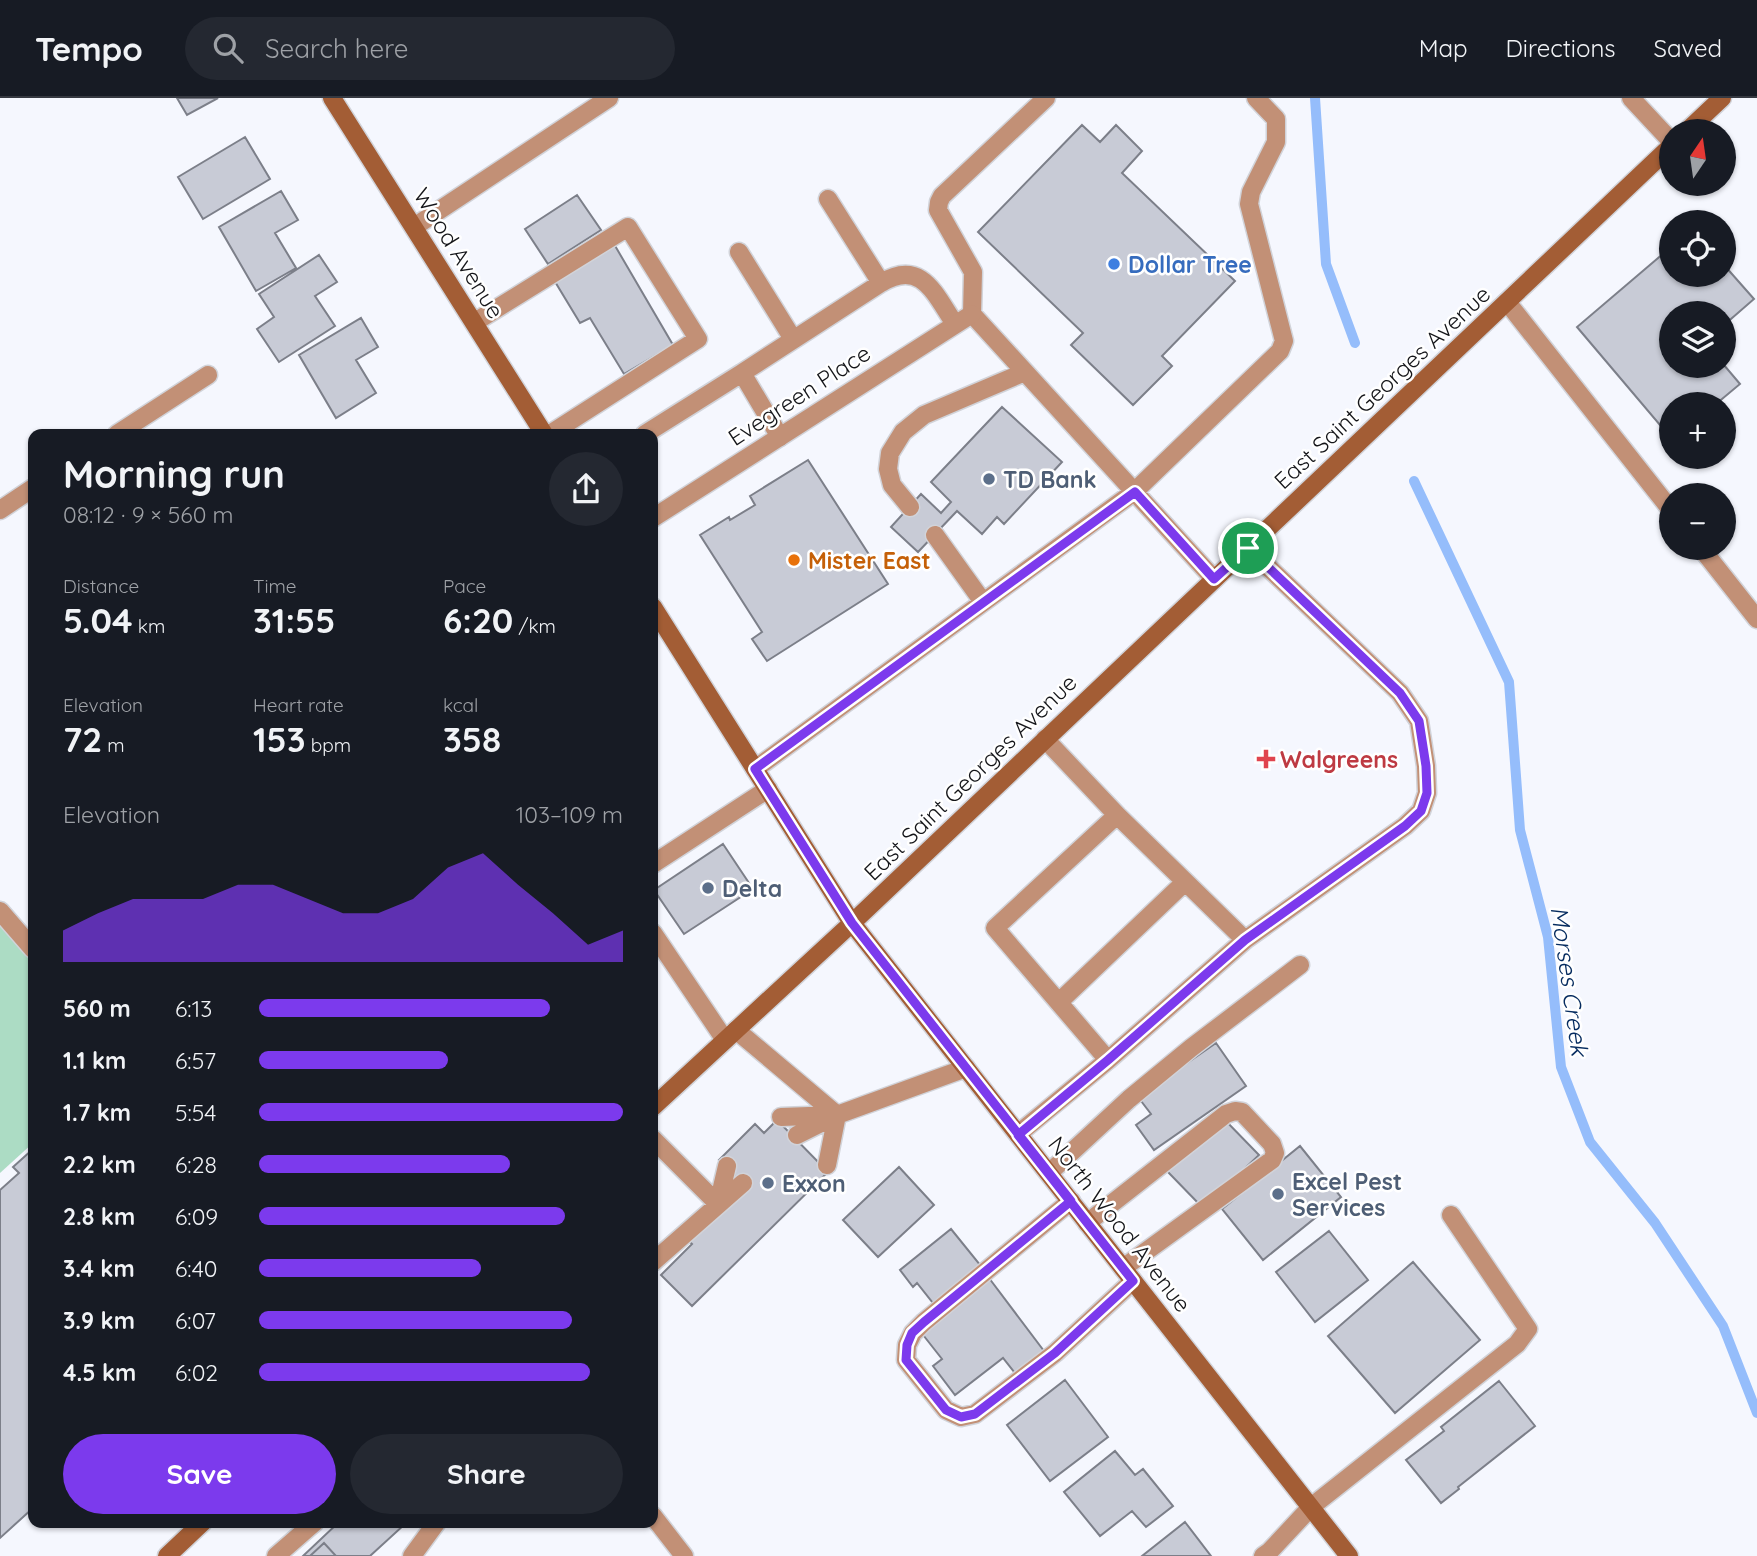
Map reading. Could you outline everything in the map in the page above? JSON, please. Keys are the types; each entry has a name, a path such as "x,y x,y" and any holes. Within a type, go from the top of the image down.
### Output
{"main road":[{"name":"Wood Avenue","path":"332,98 541,429"},
{"path":"1700,119 1722,98"},
{"name":"East Saint Georges Avenue","path":"658,1102 852,923 1659,156"},
{"path":"658,615 852,923"},
{"name":"North Wood Avenue","path":"852,923 1349,1556"},
{"path":"167,1556 197,1528"}],"street":[{"path":"414,226 609,98"},
{"path":"1045,98 942,196 939,202 938,210 973,272 972,314 1214,579"},
{"path":"755,769 1135,492 1280,351 1284,341 1249,204 1251,192 1276,142 1276,119 1256,98"},
{"path":"1631,98 1659,130"},
{"path":"828,199 881,283"},
{"path":"475,322 628,227 698,339 558,429"},
{"path":"739,252 793,339"},
{"path":"653,429 891,277 905,274 917,276 926,282 956,324"},
{"path":"1507,302 1659,495"},
{"name":"Evegreen Place","path":"658,515 972,314"},
{"path":"909,507 892,485 888,469 890,453 903,432 923,415 1025,372"},
{"path":"742,373 780,437"},
{"path":"125,429 208,375"},
{"path":"0,510 28,491"},
{"path":"934,535 983,602"},
{"path":"1018,1135 1245,940 1405,826 1421,811 1427,793 1419,721 1400,693 1248,548"},
{"path":"1710,560 1757,619"},
{"path":"1045,739 1117,815 1245,940"},
{"path":"658,861 768,789"},
{"path":"1108,1060 995,928 1117,815"},
{"path":"1059,1002 1185,882"},
{"path":"0,911 28,943"},
{"path":"658,940 731,1035 837,1115"},
{"path":"1049,1174 1129,1098 1300,965"},
{"path":"797,1135 837,1115 967,1068"},
{"path":"1071,1201 912,1333 907,1345 906,1360 946,1410 961,1417 975,1414 1055,1353 1128,1275 1272,1160 1275,1153 1272,1144 1242,1112 1226,1114 1087,1223"},
{"path":"781,1116 837,1115"},
{"path":"827,1165 837,1115"},
{"path":"658,1144 721,1205"},
{"path":"721,1205 727,1166"},
{"path":"658,1258 743,1183"},
{"path":"1263,1556 1311,1507 1496,1362 1517,1344 1528,1329 1451,1215"},
{"path":"658,1522 684,1556"},
{"path":"276,1556 308,1528"},
{"path":"412,1556 433,1528"}],"green space":[{"path":"0,923 28,955 28,1148 0,1173"}],"building":[{"path":"177,98 218,98 187,115"},
{"path":"1082,125 1100,142 1116,125 1142,151 1122,173 1235,281 1162,356 1172,366 1133,405 1071,345 1083,333 978,232"},
{"path":"245,137 270,179 203,219 178,177"},
{"path":"281,191 298,220 275,233 296,268 256,291 219,227"},
{"path":"577,195 601,230 548,264 525,229"},
{"path":"614,244 673,345 624,374 590,318 580,323 554,280"},
{"path":"319,255 337,282 315,296 335,326 279,362 257,329 274,317 259,294"},
{"path":"1659,257 1659,287 1736,287 1736,279 1754,299 1736,315 1736,301 1659,301 1659,378 1735,378 1740,384 1730,392 1659,392 1659,424 1577,327"},
{"path":"361,318 378,347 356,360 376,393 336,418 299,355"},
{"path":"1002,407 1062,462 1004,524 997,517 982,534 957,511 918,552 891,527 921,494 941,513 951,502 931,482"},
{"name":"Mister East","path":"808,460 888,584 767,661 752,639 762,632 700,535 755,505 750,496"},
{"path":"723,844 753,889 684,934 658,896 658,887"},
{"path":"1216,1043 1246,1086 1154,1150 1136,1125 1151,1114 1138,1097"},
{"path":"1222,1117 1259,1155 1203,1208 1166,1170"},
{"path":"777,1120 828,1172 692,1306 661,1275 692,1244 685,1237 741,1182 719,1160 755,1124 764,1133"},
{"path":"1300,1146 1341,1197 1263,1260 1222,1209"},
{"path":"28,1154 28,1513 0,1538 0,1190 19,1173 13,1167"},
{"path":"899,1167 934,1205 878,1257 843,1220"},
{"path":"951,1229 981,1266 933,1303 917,1283 913,1287 900,1270"},
{"path":"1329,1231 1368,1280 1315,1322 1276,1272"},
{"path":"1413,1262 1480,1340 1395,1413 1328,1336"},
{"path":"989,1278 1044,1351 1015,1373 1003,1358 955,1395 933,1366 942,1359 920,1331"},
{"path":"1065,1380 1108,1437 1050,1481 1007,1425"},
{"path":"1499,1381 1535,1426 1441,1503 1406,1460 1444,1431 1441,1427"},
{"path":"1115,1451 1135,1475 1143,1469 1173,1506 1146,1527 1132,1511 1100,1536 1064,1492"},
{"path":"1185,1522 1211,1556 1142,1556"},
{"path":"333,1528 401,1528 370,1556 303,1556"},
{"path":"324,1543 336,1556 310,1556"}],"waterway":[{"name":"Morses Creek","path":"1315,98 1326,264 1355,343"},
{"name":"Morses Creek","path":"1414,481 1509,682 1520,830 1548,937 1561,1067 1590,1142 1655,1223 1723,1326 1757,1413"}],"place":[{"name":"Dollar Tree","path":"1114,264"},
{"name":"TD Bank","path":"989,479"},
{"name":"Mister East","path":"794,560"},
{"name":"Walgreens","path":"1266,759"},
{"name":"Delta","path":"708,888"},
{"name":"Exxon","path":"768,1183"},
{"name":"Excel Pest Services","path":"1278,1194"}],"route":[{"path":"1248,548 1214,579 1135,492 755,769 852,923 1018,1135 1071,1201 924,1322 912,1333 907,1345 906,1360 946,1410 961,1417 975,1414 1055,1353 1133,1281 1018,1135 1245,940 1405,826 1421,811 1427,793 1419,721 1400,693 1248,548"}]}
